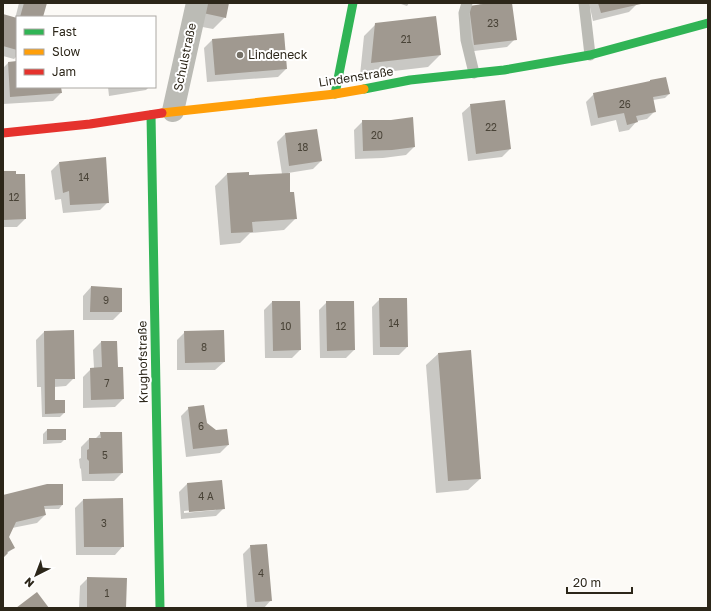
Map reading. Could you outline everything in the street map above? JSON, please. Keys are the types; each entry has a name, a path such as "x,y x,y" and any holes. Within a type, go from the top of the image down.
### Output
{"street":[{"name":"Schulstraße","path":"173,111 197,3"},
{"path":"335,94 353,3"},
{"name":"Lindenstraße","path":"3,133 90,124 173,111 335,94 410,80 504,70 590,55 708,23"},
{"name":"Krughofstraße","path":"151,115 160,608"}],"lane":[{"path":"467,3 464,13 466,40 474,73"},
{"path":"584,3 590,55"}],"building":[{"path":"24,3 47,3 43,16 20,16"},
{"path":"205,3 229,3 226,18 203,13"},
{"path":"483,3 512,3 517,40 474,45 469,6"},
{"path":"598,3 641,3 641,4 601,13"},
{"path":"3,14 16,18 16,50 3,46"},
{"path":"436,16 441,55 371,63 375,23"},
{"name":"Lindeneck","path":"284,33 287,69 215,75 212,39"},
{"path":"16,61 16,88 61,88 62,93 10,97 8,62"},
{"path":"666,77 670,94 653,97 656,112 636,116 638,122 627,125 624,113 598,118 593,93"},
{"path":"505,100 511,149 476,154 470,104"},
{"path":"413,117 415,147 392,150 363,151 362,120 391,120"},
{"path":"317,129 322,161 289,166 285,133"},
{"path":"106,157 109,203 70,205 69,191 63,193 59,162"},
{"path":"3,171 16,171 16,174 25,174 26,219 3,220"},
{"path":"249,172 249,175 290,173 290,192 294,192 297,219 252,222 253,232 231,233 227,173"},
{"path":"91,286 122,288 122,312 90,312"},
{"path":"379,298 407,298 408,347 380,347"},
{"path":"272,301 300,301 301,350 273,351"},
{"path":"326,301 354,301 355,350 327,351"},
{"path":"74,330 75,379 55,379 55,400 65,400 65,413 45,414 44,331"},
{"path":"224,330 225,362 185,363 184,331"},
{"path":"101,341 117,341 118,367 123,367 124,399 91,400 90,368 102,367"},
{"path":"471,350 481,479 448,481 438,353"},
{"path":"204,405 207,423 216,430 227,429 229,445 193,449 188,407"},
{"path":"47,429 66,429 66,440 47,440"},
{"path":"100,432 122,432 123,473 89,474 87,450 89,449 89,438 101,438"},
{"path":"222,480 225,509 189,512 187,483"},
{"path":"47,484 63,484 63,505 44,506 46,515 16,522 9,537 15,548 7,552 8,553 3,558 3,495"},
{"path":"123,498 124,547 84,547 83,499"},
{"path":"267,544 272,601 255,602 250,545"},
{"path":"87,577 127,578 126,608 87,608"},
{"path":"37,592 49,608 16,608"}],"traffic: fast":[{"path":"335,94 353,3"},
{"path":"364,89 410,80 504,70 590,55 708,23"},
{"path":"151,115 160,608"}],"traffic: slow":[{"path":"162,113 335,94 364,89"}],"traffic: jam":[{"path":"3,133 90,124 162,113"}],"place":[{"name":"Lindeneck","path":"240,55"}]}
